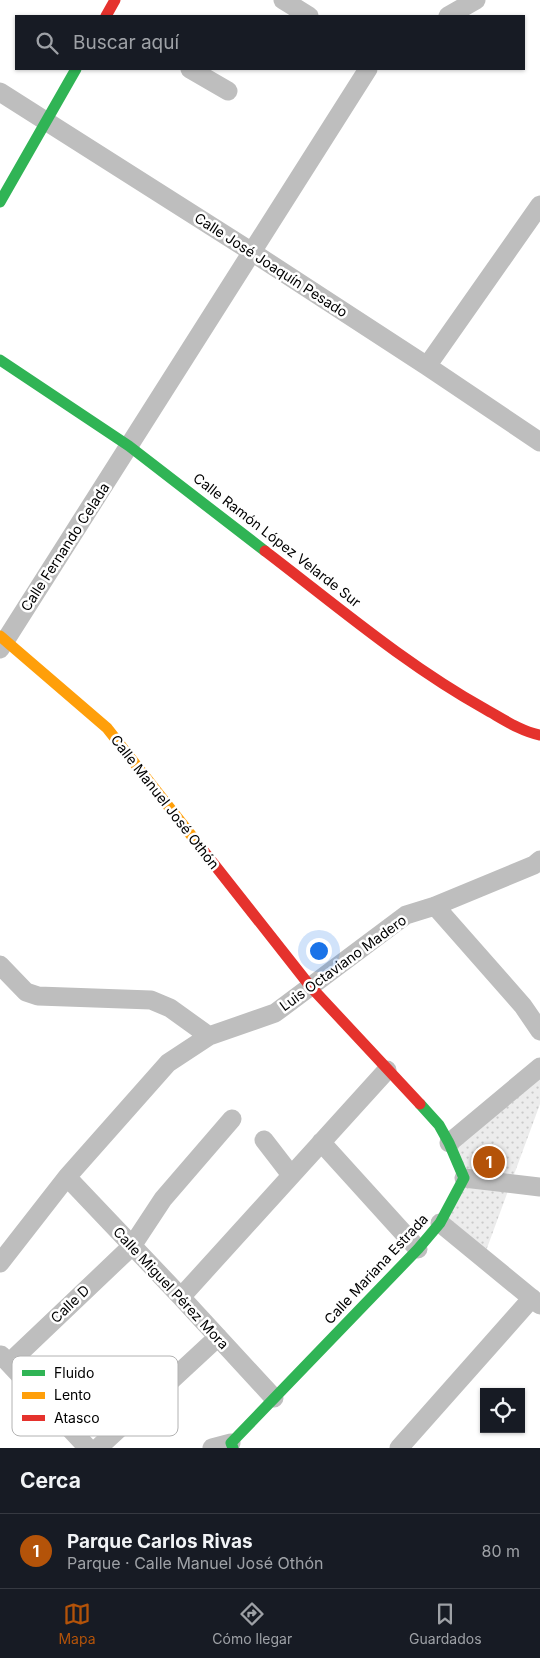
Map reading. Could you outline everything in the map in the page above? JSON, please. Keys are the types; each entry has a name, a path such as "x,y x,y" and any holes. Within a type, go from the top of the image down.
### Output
{"street":[{"path":"107,15 116,0"},
{"path":"283,0 307,15"},
{"path":"450,15 476,0"},
{"path":"0,202 75,70"},
{"path":"192,70 228,91"},
{"name":"Calle Fernando Celada","path":"2,642 129,446 367,70"},
{"name":"Calle José Joaquín Pesado","path":"0,92 252,252 540,442"},
{"path":"427,366 540,205"},
{"name":"Calle Ramón López Velarde Sur","path":"0,360 129,446 381,640 456,693 526,732 540,735"},
{"name":"Calle Manuel José Othón","path":"2,642 107,728 310,986"},
{"name":"Luis Octaviano Madero","path":"0,1263 67,1177 168,1062 209,1036 275,1013 406,915 435,906 534,865 540,860"},
{"path":"435,906 523,1006 540,1031"},
{"path":"0,965 26,992 38,996 151,1000 170,1008 209,1036"},
{"path":"310,986 439,1125 464,1178 540,1188"},
{"path":"449,1143 540,1067"},
{"path":"181,1297 387,1070"},
{"name":"Calle D","path":"4,1358 132,1246 163,1199 232,1119"},
{"path":"264,1140 292,1175"},
{"path":"321,1142 418,1249"},
{"name":"Calle Miguel Pérez Mora","path":"67,1177 274,1398"},
{"name":"Calle Mariana Estrada","path":"232,1445 274,1398 418,1249 440,1223 464,1178"},
{"path":"399,1448 536,1301 440,1223"},
{"path":"178,1374 218,1337"},
{"path":"77,1436 88,1448"},
{"path":"98,1448 111,1436"},
{"path":"212,1448 232,1445"}],"shaded area":[{"path":"540,1067 540,1104 483,1259 443,1224 467,1182 451,1142"}],"traffic: fast":[{"path":"0,202 75,70"},
{"path":"0,360 129,446 265,551"},
{"path":"233,1448 231,1443 418,1249 440,1223 464,1178 439,1125 420,1104"}],"traffic: slow":[{"path":"0,636 107,728 202,849"}],"traffic: jam":[{"path":"107,15 115,0"},
{"path":"265,551 372,634 427,673 512,724 540,735"},
{"path":"202,849 310,986 420,1104"}],"place":[{"name":"Parque Carlos Rivas","path":"489,1162"}]}
